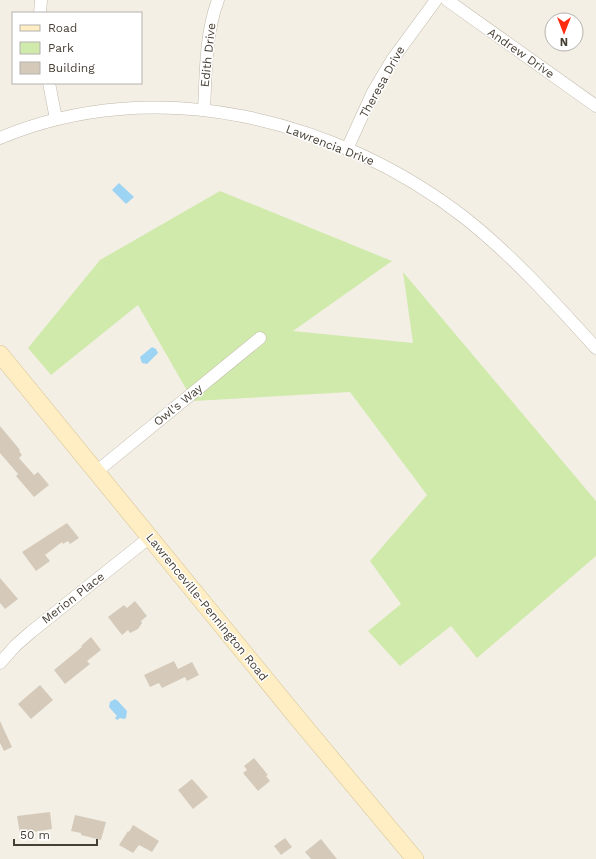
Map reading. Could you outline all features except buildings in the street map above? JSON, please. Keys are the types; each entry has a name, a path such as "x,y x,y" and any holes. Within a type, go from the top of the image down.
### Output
{"street":[{"path":"40,12 41,0"},
{"name":"Edith Drive","path":"204,110 208,36 218,0"},
{"name":"Theresa Drive","path":"347,148 373,92 392,60 436,0"},
{"name":"Andrew Drive","path":"447,0 596,106"},
{"path":"49,84 56,119"},
{"name":"Lawrencia Drive","path":"0,138 56,119 105,110 168,107 204,110 251,118 287,127 347,148 405,178 436,197 466,219 494,242 596,348"},
{"name":"Owl's Way","path":"96,472 260,338"},
{"name":"Lawrenceville-Pennington Road","path":"0,354 299,720 415,859"},
{"name":"Merion Place","path":"0,661 31,632 150,537"}],"green space":[{"path":"220,191 392,261 293,331 413,343 403,272 596,501 596,556 477,658 451,626 400,666 368,631 401,604 370,561 427,495 350,392 193,401 138,305 51,375 28,348 100,260"}],"water":[{"path":"119,183 134,197 126,204 112,190"},
{"path":"152,347 156,349 158,353 147,364 142,363 140,357"},
{"path":"115,699 127,711 126,718 120,718 117,720 115,718 117,716 109,707 110,702"}]}
